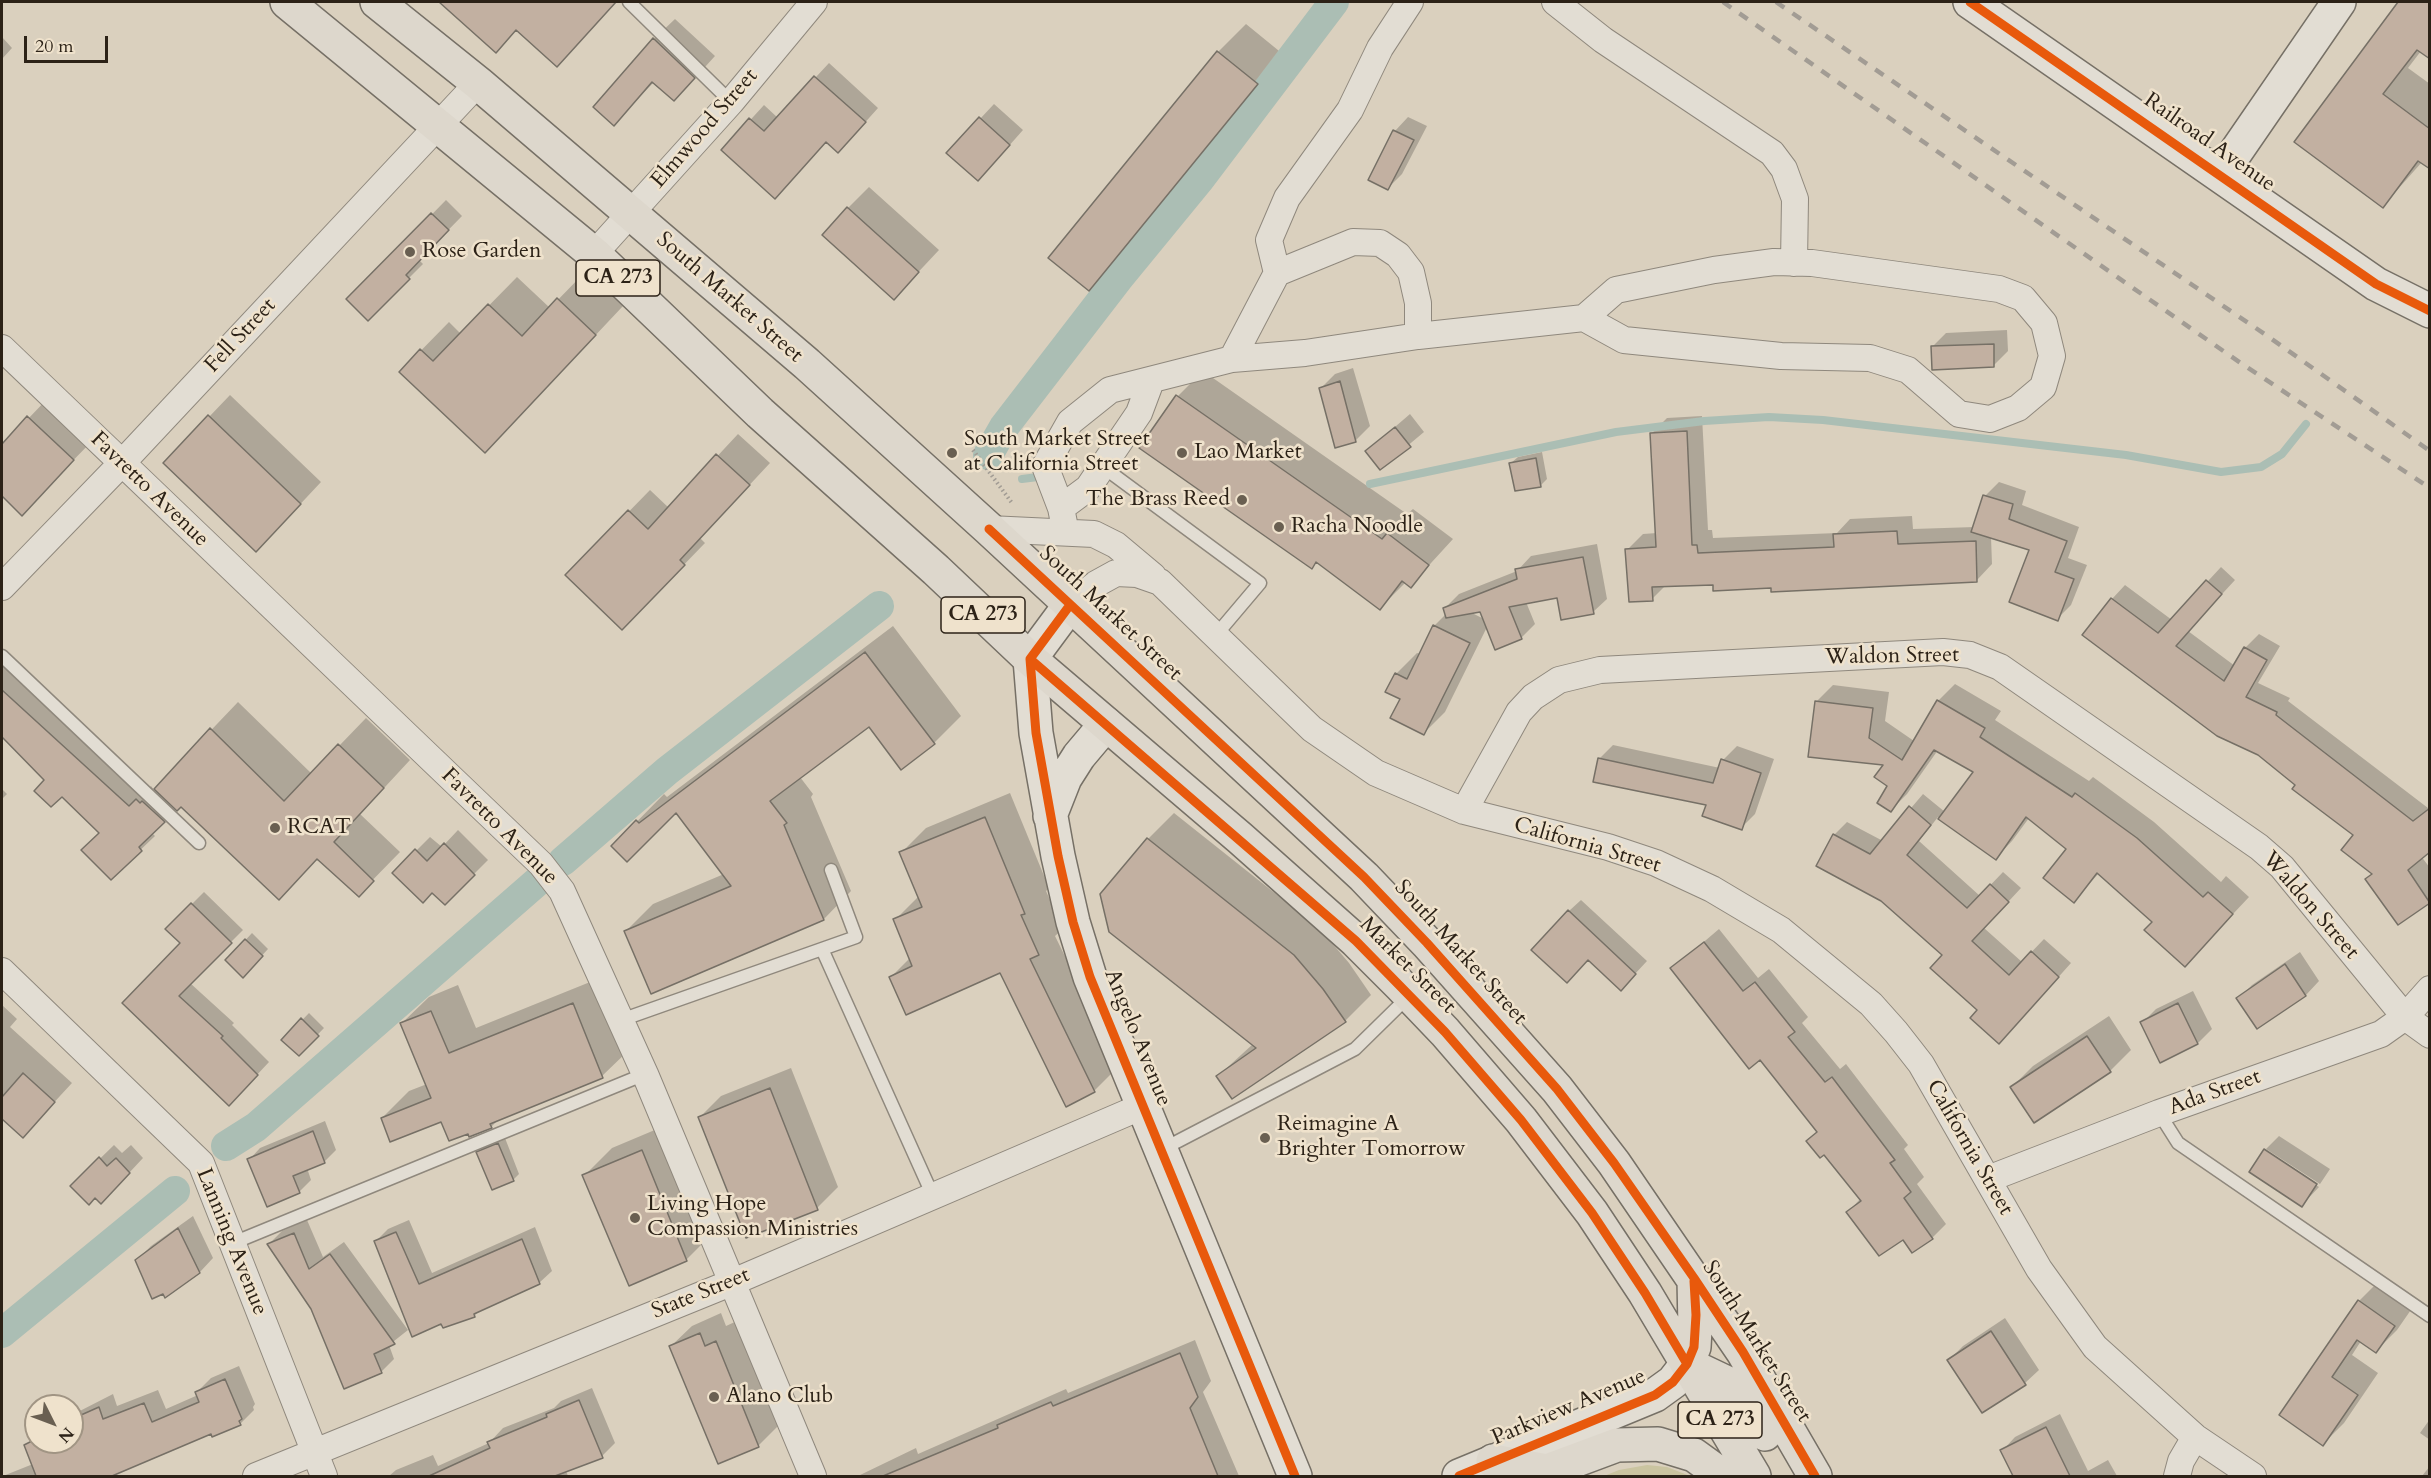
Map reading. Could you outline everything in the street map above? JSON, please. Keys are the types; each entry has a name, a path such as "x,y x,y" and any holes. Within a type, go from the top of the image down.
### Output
{"main road":[{"name":"CA 273","path":"287,2 594,254 760,413 936,570 1030,659"},
{"name":"South Market Street","path":"377,2 478,83 799,357 989,529 1364,877 1427,943 1557,1089 1614,1163 1743,1352 1815,1476"},
{"name":"Market Street","path":"1030,659 1347,933 1410,995 1484,1075 1557,1166 1645,1293 1686,1364"},
{"path":"1694,1278 1694,1347 1686,1364 1727,1383 1745,1399 1790,1476"},
{"name":"CA 273","path":"1686,1364 1754,1476"},
{"path":"1493,1461 1547,1471 1617,1445 1658,1444 1694,1455 1723,1476"}],"street":[{"name":"Elmwood Street","path":"594,254 731,102 814,2"},
{"path":"1277,273 1269,240 1287,198 1350,110 1380,48 1410,2"},
{"path":"1555,2 1603,40 1772,153 1784,169 1795,199 1794,263"},
{"name":"Railroad Avenue","path":"1970,2 2376,284 2430,311"},
{"path":"2220,175 2339,2"},
{"name":"Fell Street","path":"2,587 121,464 478,83"},
{"path":"1232,359 1277,273 1353,242 1380,243 1398,255 1412,272 1419,303 1418,336"},
{"path":"1064,521 1045,466 1070,422 1110,390 1232,359 1305,353 1418,336 1584,318 1616,290 1714,270 1774,262 1794,263 1999,289 2023,298 2044,323 2052,356 2043,387 2018,408 1990,419 1959,414 1908,370 1870,358 1781,356 1624,340 1584,318"},
{"name":"Favretto Avenue","path":"2,348 548,872 571,906 645,1074 813,1476"},
{"path":"1064,521 1139,413 1151,381"},
{"name":"California Street","path":"989,529 1064,521 1106,539 1160,582 1312,729 1353,759 1397,784 1464,811 1608,847 1656,863 1712,889 1781,930 1871,1004 1921,1064 2039,1269 2089,1339 2195,1437 2253,1476"},
{"name":"California Street","path":"1070,605 1096,584 1116,573 1137,574 1160,582"},
{"path":"1030,659 1070,605"},
{"name":"Waldon Street","path":"1464,811 1519,712 1544,688 1559,680 1600,670 1943,652 1970,656 2000,667 2259,847 2282,867 2405,1017 2430,1035"},
{"name":"Angelo Avenue","path":"1030,659 1036,733 1050,816 1081,948 1143,1106 1295,1476"},
{"path":"1050,816 1065,778 1079,756 1106,724"},
{"name":"Lanning Avenue","path":"2,971 201,1163 324,1476"},
{"name":"Ada Street","path":"1988,1179 2159,1113 2381,1034 2405,1017 2430,989"},
{"name":"State Street","path":"256,1476 733,1282 1143,1106"},
{"name":"Parkview Avenue","path":"1459,1476 1654,1395 1673,1382 1686,1364"},
{"path":"2177,1476 2181,1461 2195,1437"}],"lane":[{"path":"629,2 731,102"},
{"path":"1103,467 1260,583 1216,635"},
{"path":"2,656 199,843"},
{"path":"621,1020 856,937 831,870"},
{"path":"822,949 933,1196"},
{"path":"1161,1150 1355,1049 1410,995"},
{"path":"233,1243 645,1074"},
{"path":"2159,1113 2178,1143 2430,1316"}],"path":[{"path":"974,450 1012,503"}],"shaded area":[{"path":"1647,1465 1667,1467 1690,1476 1604,1476 1619,1470"}],"building":[{"path":"439,2 616,2 557,67 516,30 496,53"},
{"path":"2398,2 2430,2 2430,59 2417,50 2383,94 2430,129 2430,169 2418,161 2383,208 2294,142"},
{"path":"653,38 695,78 674,101 652,82 614,126 593,107"},
{"path":"1217,51 1258,84 1089,291 1048,258"},
{"path":"814,76 866,122 838,153 826,142 775,199 721,150 749,118 764,131"},
{"path":"979,117 1010,145 978,181 946,153"},
{"path":"1393,130 1414,140 1388,190 1368,180"},
{"path":"847,207 919,272 894,300 822,235"},
{"name":"Rose Garden","path":"431,213 449,230 406,275 410,279 368,321 346,299"},
{"path":"557,298 596,335 485,453 399,372 420,349 433,361 488,304 522,336"},
{"path":"1994,344 1994,367 1932,370 1931,346"},
{"path":"1340,381 1356,442 1335,448 1319,388"},
{"path":"1176,395 1382,539 1387,533 1429,565 1411,588 1402,581 1380,610 1316,562 1312,569 1139,448"},
{"path":"208,415 301,504 256,552 163,463"},
{"path":"27,416 74,460 22,516 2,496 2,444"},
{"path":"1395,427 1411,447 1380,470 1365,451"},
{"path":"1687,431 1692,545 1697,545 1698,553 1834,547 1833,534 1897,531 1898,544 1976,541 1977,582 1771,592 1771,588 1713,591 1713,585 1652,587 1653,601 1629,602 1625,549 1656,547 1650,433"},
{"path":"716,454 750,485 680,560 685,565 622,630 565,575 628,510 648,529"},
{"path":"1536,458 1541,487 1515,491 1509,463"},
{"path":"1983,495 2013,504 2009,519 2067,541 2055,572 2074,579 2058,621 2009,602 2029,550 1971,532"},
{"path":"1583,557 1594,614 1561,620 1557,598 1509,607 1522,639 1495,650 1480,612 1446,618 1443,608 1517,579 1515,569"},
{"path":"2206,580 2222,594 2176,646 2224,681 2244,647 2267,660 2246,697 2277,712 2276,715 2413,821 2430,808 2430,852 2408,870 2430,903 2398,925 2365,879 2372,874 2341,850 2353,835 2292,789 2295,785 2258,755 2217,736 2082,635 2111,598 2158,633"},
{"path":"1433,625 1470,643 1424,735 1390,718 1400,699 1385,692 1395,673 1407,679"},
{"path":"865,652 935,744 901,770 869,727 770,801 787,823 784,825 824,920 651,994 624,931 731,886 676,813 627,862 611,846 636,820 639,823"},
{"path":"2,690 129,806 136,799 140,803 142,801 165,822 139,847 142,851 111,880 81,850 99,833 62,797 51,807 34,791 44,780 2,737"},
{"path":"1937,700 1985,728 1980,737 2072,797 2075,793 2137,838 2203,897 2208,892 2233,914 2185,967 2144,930 2152,922 2097,873 2074,903 2043,878 2066,849 2026,817 1996,860 1938,819 1973,772 1934,750 1891,812 1877,803 1887,786 1874,777 1883,765 1808,757 1815,701 1873,708 1869,738 1902,760"},
{"name":"RCAT","path":"210,728 284,801 338,744 384,788 334,842 374,881 359,897 317,859 279,900 181,807 177,811 154,789"},
{"path":"1598,758 1713,783 1721,759 1761,773 1742,830 1702,816 1706,805 1593,782"},
{"path":"1909,806 1931,825 1907,855 1967,908 1990,884 2009,902 1972,941 2009,975 2031,951 2059,977 1999,1044 1970,1018 1977,1010 1930,968 1942,955 1881,901 1816,866 1833,834 1870,854"},
{"path":"985,817 1025,914 1021,915 1039,955 1030,959 1095,1092 1066,1107 1000,973 906,1015 889,977 912,966 893,919 922,907 899,852"},
{"path":"1147,838 1294,955 1323,989 1346,1022 1232,1099 1216,1076 1256,1048 1109,932 1100,894"},
{"path":"444,843 475,875 445,905 432,893 423,903 392,873 415,849 427,861"},
{"path":"191,903 232,943 179,996 223,1036 221,1038 258,1075 229,1106 122,1003 180,943 165,929"},
{"path":"1568,910 1636,974 1621,991 1588,960 1567,983 1531,950"},
{"path":"245,939 263,956 243,978 225,960"},
{"path":"1704,942 1743,991 1755,982 1795,1032 1788,1037 1825,1082 1832,1077 1895,1160 1890,1163 1911,1192 1904,1198 1933,1239 1912,1253 1903,1240 1879,1256 1846,1212 1861,1201 1824,1155 1820,1158 1806,1141 1817,1132 1760,1060 1749,1069 1670,968"},
{"path":"2285,964 2306,996 2257,1029 2236,998"},
{"path":"573,1003 603,1078 490,1124 492,1128 469,1137 468,1134 449,1141 441,1122 390,1142 381,1118 431,1098 400,1023 431,1011 449,1053"},
{"path":"2178,1003 2198,1044 2160,1063 2140,1022"},
{"path":"301,1018 319,1036 299,1056 281,1040"},
{"path":"2087,1036 2111,1072 2034,1123 2010,1087"},
{"path":"23,1073 55,1102 23,1138 2,1119 2,1097"},
{"path":"770,1088 818,1210 746,1238 698,1117"},
{"path":"313,1131 325,1163 293,1176 300,1193 267,1207 247,1159"},
{"path":"498,1143 514,1181 492,1190 476,1152"},
{"path":"2264,1149 2317,1184 2302,1207 2249,1172"},
{"name":"Living Hope Compassion Ministries","path":"642,1150 687,1261 629,1286 582,1175"},
{"path":"99,1157 107,1166 116,1158 130,1173 101,1204 95,1198 89,1205 70,1186"},
{"path":"178,1228 200,1273 165,1298 163,1294 152,1299 135,1260"},
{"path":"396,1232 419,1284 522,1239 540,1284 474,1314 475,1317 443,1328 441,1324 412,1337 374,1241"},
{"path":"294,1233 309,1269 330,1254 395,1344 374,1354 382,1373 344,1389 311,1309 267,1244"},
{"path":"2358,1300 2395,1326 2376,1353 2357,1340 2332,1377 2358,1395 2323,1446 2279,1415"},
{"path":"1991,1331 2026,1385 1982,1413 1947,1360"},
{"name":"Alano Club","path":"700,1333 705,1346 716,1341 759,1447 718,1464 669,1346"},
{"path":"1180,1353 1198,1397 1190,1408 1218,1476 883,1476 998,1428 997,1425 1051,1402 1053,1406"},
{"path":"225,1379 242,1419 239,1421 241,1425 212,1437 211,1434 112,1476 36,1476 27,1454 84,1454 84,1414 99,1407 103,1419 144,1403 152,1422 199,1402 195,1392"},
{"path":"579,1400 603,1458 555,1476 429,1476 490,1448 487,1442 547,1417 546,1414"},
{"path":"2046,1427 2070,1476 2013,1476 2000,1450"}],"waterway":[{"path":"988,455 1004,427 1118,279 1200,179 1334,2"},
{"path":"1370,484 1616,432 1704,421 1769,417 1823,420 2126,455 2221,472 2261,467 2282,454 2306,424"},
{"path":"1022,479 1038,477"},
{"path":"563,861 667,771 879,606"},
{"path":"226,1146 256,1127 538,881"},
{"path":"2,1333 175,1191"}],"railway":[{"path":"1723,2 2242,364 2430,488"},
{"path":"1776,2 2266,335 2430,451"}],"cycle path":[{"path":"1970,2 2376,284 2430,311"},
{"path":"989,529 1364,877 1427,943 1557,1089 1614,1163 1694,1278 1743,1352 1815,1476"},
{"path":"1070,605 1030,659 1036,733 1058,856 1073,922 1090,977 1295,1476"},
{"path":"1030,659 1356,941 1445,1032 1521,1120 1592,1213 1645,1293 1687,1364"},
{"path":"1459,1476 1655,1395 1673,1382 1687,1364 1694,1347 1696,1315 1694,1281"}],"place":[{"name":"Rose Garden","path":"410,252"},
{"name":"South Market Street at California Street","path":"952,453"},
{"name":"Lao Market","path":"1182,453"},
{"name":"The Brass Reed","path":"1242,500"},
{"name":"Racha Noodle","path":"1279,527"},
{"name":"RCAT","path":"275,828"},
{"name":"Reimagine A Brighter Tomorrow","path":"1265,1138"},
{"name":"Living Hope Compassion Ministries","path":"635,1218"},
{"name":"Alano Club","path":"714,1397"}]}
